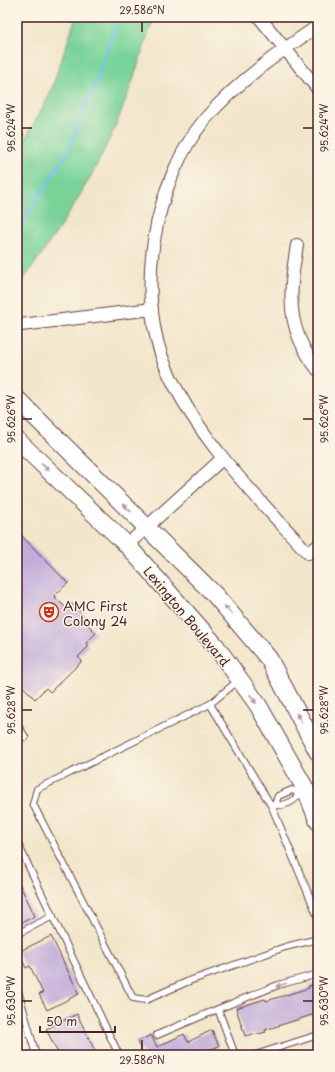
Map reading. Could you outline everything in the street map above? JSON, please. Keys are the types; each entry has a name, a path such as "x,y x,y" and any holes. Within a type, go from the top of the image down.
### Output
{"main road":[{"path":"17,399 215,595 269,659 318,752"},
{"name":"Lexington Boulevard","path":"17,440 126,545 215,645 258,705 308,789 318,821"}],"street":[{"path":"259,17 318,89"},
{"path":"313,550 222,459 199,425 168,372 157,342 152,309 151,275 153,247 164,197 172,173 188,145 206,119 258,69 318,26"},
{"path":"297,245 290,296 293,321 299,341 318,370"},
{"path":"21,325 152,309"},
{"path":"126,545 222,459"}],"lane":[{"path":"17,127 19,130 20,139 17,145"},
{"path":"240,680 210,704 37,789 33,804 133,998 146,1000 189,981 285,947 318,939"},
{"path":"210,704 274,806 318,917"},
{"path":"17,724 25,737"},
{"path":"274,806 278,796 292,790 308,789"},
{"path":"274,806 282,806 297,799 308,789"},
{"path":"17,842 119,1055"},
{"path":"17,934 53,916"},
{"path":"157,1035 218,1008 278,985 318,974"},
{"path":"17,987 36,1055"},
{"path":"218,1008 235,1055"},
{"path":"255,1055 318,1035"}],"green space":[{"path":"76,17 154,17 134,78 110,138 90,178 67,216 17,288 17,154 50,94"}],"building":[{"name":"AMC First Colony 24","path":"17,531 68,583 54,596 67,609 72,604 83,615 81,618 96,633 86,643 89,646 78,657 82,661 50,692 46,688 35,699 17,680"},
{"path":"17,879 35,916 17,925"},
{"path":"51,936 79,994 47,1010 39,994 43,993 30,966 26,968 18,952"},
{"path":"318,983 318,1013 265,1030 266,1032 245,1036 236,1008 309,988 309,986"},
{"path":"77,1014 97,1055 59,1055 46,1029"},
{"path":"212,1030 219,1046 197,1055 141,1055 143,1054 137,1042 151,1035 157,1047 184,1034 188,1042"}],"waterway":[{"path":"17,231 67,153 98,76 118,17"}],"place":[{"name":"AMC First Colony 24","path":"49,612"}]}
